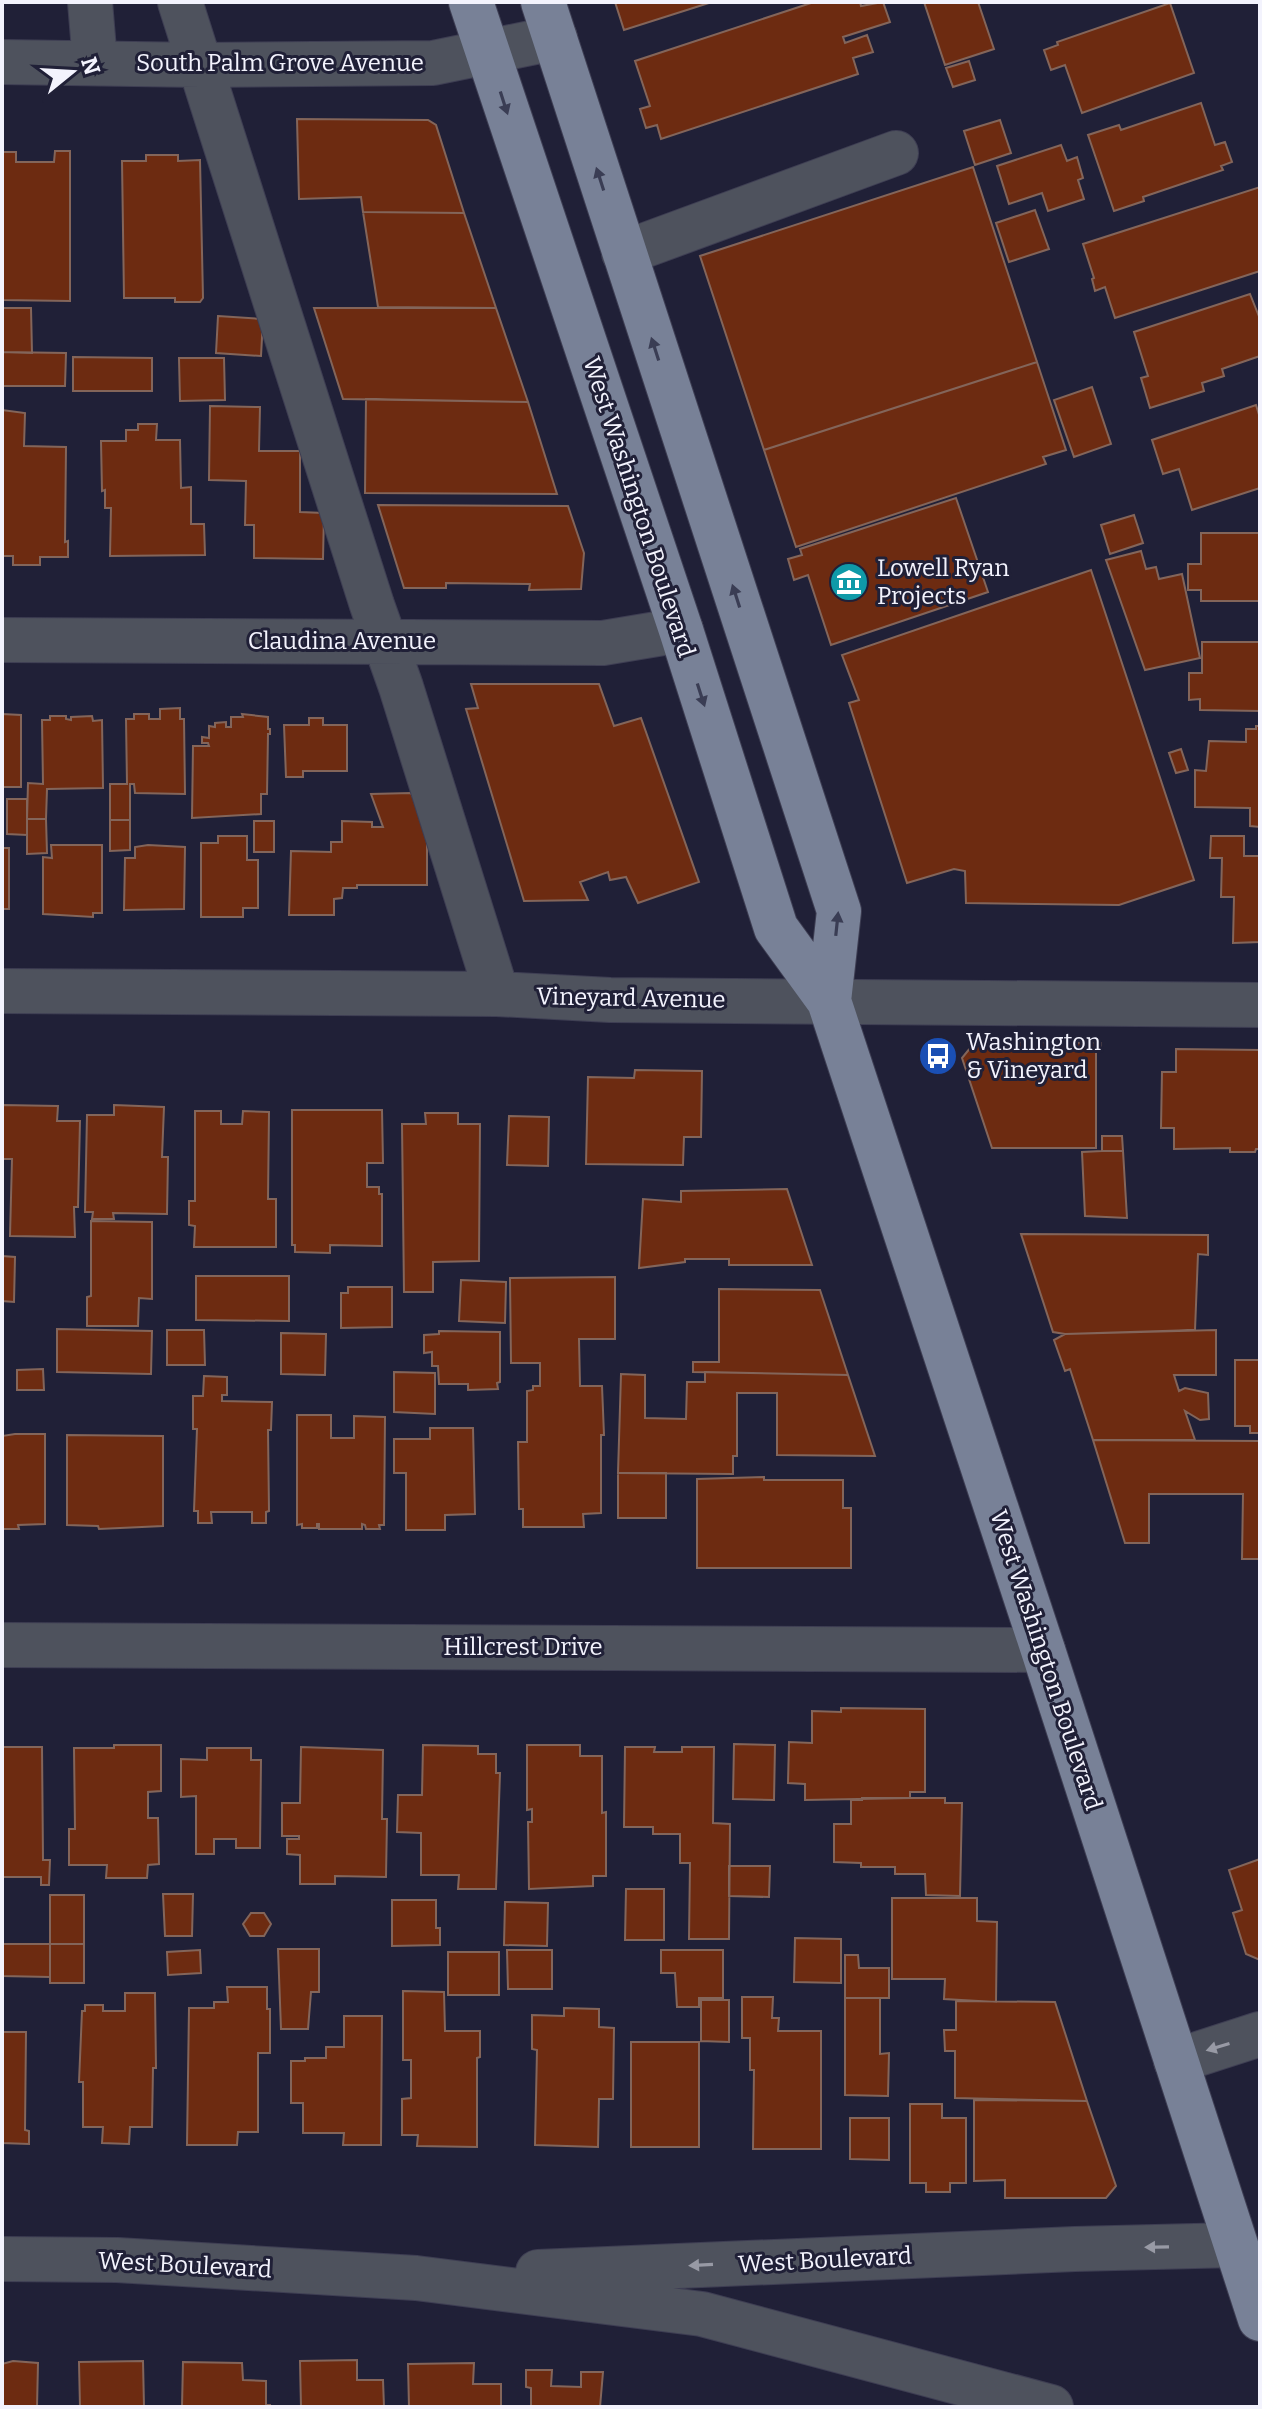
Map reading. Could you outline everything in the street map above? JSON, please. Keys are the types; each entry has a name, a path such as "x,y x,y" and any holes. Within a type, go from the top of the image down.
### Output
{"main road":[{"name":"West Washington Boulevard","path":"471,2 681,630 776,928 829,1001 1235,2245 1259,2310"},
{"name":"West Washington Boulevard","path":"549,20 839,911 829,1001"}],"street":[{"path":"90,2 95,62"},
{"path":"180,2 497,994"},
{"name":"South Palm Grove Avenue","path":"2,62 200,65 433,63 488,54 549,20"},
{"path":"624,253 896,153"},
{"name":"Claudina Avenue","path":"2,640 603,643 681,630"},
{"name":"Vineyard Avenue","path":"2,991 497,994 610,1000 1260,1005"},
{"name":"Hillcrest Drive","path":"2,1645 1043,1650"},
{"path":"1176,2061 1260,2034"},
{"name":"West Boulevard","path":"416,2278 1075,2249 1235,2245"},
{"name":"West Boulevard","path":"2,2259 117,2260 416,2278 702,2314 1051,2407"}],"building":[{"path":"615,2 712,2 624,30"},
{"path":"814,2 860,2 861,6 883,2 890,22 843,37 845,43 867,35 873,52 853,58 858,74 661,139 657,125 646,128 640,109 650,106 635,61"},
{"path":"924,2 978,2 994,49 945,65"},
{"path":"1170,3 1194,73 1082,113 1065,65 1051,70 1044,50 1058,45 1057,42"},
{"path":"969,61 975,80 953,87 946,68"},
{"path":"1201,103 1215,145 1225,142 1232,162 1221,166 1223,170 1143,197 1144,201 1114,211 1088,135 1119,125 1121,130"},
{"path":"297,119 428,120 436,125 464,213 363,212 361,197 299,199"},
{"path":"1000,120 1011,153 975,165 964,131"},
{"path":"1061,145 1067,161 1077,157 1083,178 1078,180 1084,199 1048,211 1042,193 1009,204 997,166"},
{"path":"55,151 70,151 70,301 2,300 2,152 16,152 16,162 54,162"},
{"path":"146,155 178,155 178,161 200,160 203,298 200,302 175,302 175,298 124,298 122,161 146,161"},
{"path":"973,167 1037,362 764,450 700,256"},
{"path":"1260,187 1260,271 1115,318 1105,287 1095,291 1083,244"},
{"path":"1035,210 1049,249 1009,262 996,223"},
{"path":"363,212 464,213 496,308 378,307"},
{"path":"1250,294 1260,319 1260,356 1222,369 1224,376 1202,383 1204,391 1150,408 1141,378 1148,376 1134,332"},
{"path":"2,308 31,308 32,353 2,352"},
{"path":"314,308 496,308 528,402 343,399"},
{"path":"218,316 263,319 261,356 216,353"},
{"path":"2,352 66,353 65,386 2,386"},
{"path":"73,357 152,358 152,391 73,391"},
{"path":"179,358 224,358 225,400 180,401"},
{"path":"1037,362 1066,450 1043,457 1046,464 796,547 764,450"},
{"path":"1092,387 1111,444 1074,457 1054,400"},
{"path":"366,399 528,402 557,494 365,493"},
{"path":"1256,405 1260,418 1260,488 1192,510 1179,469 1163,474 1152,440"},
{"path":"210,406 260,407 259,451 300,451 300,512 324,513 323,559 254,558 254,525 245,525 246,481 209,480"},
{"path":"2,410 25,413 24,446 66,447 65,542 68,541 68,557 40,557 40,565 13,565 13,556 2,556"},
{"path":"138,424 157,424 156,440 180,440 181,488 191,487 191,524 204,524 205,555 110,556 111,508 105,508 105,490 102,491 101,441 126,441 126,430 138,430"},
{"path":"956,498 988,592 831,645 808,575 794,580 788,559 802,555 800,549"},
{"path":"378,505 568,506 584,553 581,589 529,590 530,584 446,583 446,588 404,588"},
{"path":"1134,515 1143,543 1110,554 1101,525"},
{"path":"1201,533 1260,533 1260,601 1201,601 1201,590 1188,590 1188,564 1201,564"},
{"path":"1141,551 1146,569 1156,567 1159,579 1182,574 1200,658 1145,670 1106,560"},
{"path":"1091,570 1194,880 1119,905 966,903 965,871 954,869 907,883 849,703 859,700 842,655"},
{"path":"1202,642 1260,642 1260,711 1200,710 1200,699 1189,700 1189,673 1202,673"},
{"path":"471,684 599,684 614,726 641,718 699,882 638,903 626,877 610,880 608,872 580,882 588,900 524,901 466,709 478,708"},
{"path":"180,708 180,719 184,719 185,794 135,793 134,784 130,784 130,820 110,820 110,784 127,784 126,719 134,719 134,714 149,714 149,719 160,719 160,709"},
{"path":"2,714 21,715 21,787 2,787"},
{"path":"242,714 268,717 267,794 261,794 261,814 192,818 193,746 209,746 202,743 202,737 209,738 209,726 226,722 226,727 231,727 231,717 243,717"},
{"path":"50,716 66,716 71,720 71,717 92,716 93,721 102,720 103,788 47,789 46,819 27,819 28,783 43,784 42,720 50,720"},
{"path":"309,718 323,718 323,725 347,725 347,771 303,771 303,777 286,777 284,725 309,725"},
{"path":"1260,726 1260,827 1250,826 1250,808 1195,807 1195,770 1206,771 1209,741 1246,742 1246,729 1256,729"},
{"path":"1181,749 1188,770 1176,773 1169,753"},
{"path":"411,793 427,828 427,885 357,885 357,888 343,888 342,898 334,899 334,915 289,915 291,851 331,852 331,842 342,842 342,821 372,822 372,827 383,827 371,794"},
{"path":"7,799 27,799 27,835 7,834"},
{"path":"27,819 46,819 47,853 27,854"},
{"path":"110,820 130,820 130,850 110,851"},
{"path":"254,821 274,821 274,852 254,852"},
{"path":"218,836 247,836 247,860 258,860 258,908 243,908 243,917 201,917 201,843 218,843"},
{"path":"1211,836 1244,836 1244,856 1260,856 1260,942 1233,943 1234,897 1221,897 1222,858 1210,858"},
{"path":"51,845 102,845 102,913 93,913 93,917 43,914 43,857 52,858"},
{"path":"135,847 185,847 184,909 124,910 125,858 135,858"},
{"path":"2,848 9,848 9,909 2,909"},
{"path":"975,1042 1101,1043 1101,1047 1096,1048 1096,1148 992,1148 962,1058"},
{"path":"1176,1049 1260,1050 1260,1149 1255,1152 1230,1152 1230,1148 1174,1149 1174,1128 1161,1128 1162,1072 1176,1072"},
{"path":"635,1070 702,1071 701,1137 684,1137 683,1165 586,1164 588,1077 634,1078"},
{"path":"2,1105 58,1106 57,1121 80,1121 75,1237 10,1236 12,1159 3,1159"},
{"path":"114,1105 164,1107 162,1157 168,1157 167,1214 113,1213 114,1219 92,1219 93,1212 85,1212 87,1115 114,1115"},
{"path":"292,1110 382,1110 383,1163 367,1163 367,1187 379,1187 379,1194 382,1194 382,1246 330,1245 330,1253 295,1252 295,1245 292,1245"},
{"path":"195,1111 221,1111 221,1124 242,1124 243,1111 269,1112 268,1199 276,1199 276,1247 194,1247 195,1226 189,1225 189,1201 195,1201"},
{"path":"425,1113 458,1113 458,1124 480,1124 479,1261 433,1262 433,1292 404,1292 402,1124 426,1124"},
{"path":"509,1116 549,1117 548,1166 507,1165"},
{"path":"1102,1136 1122,1136 1123,1151 1102,1151"},
{"path":"1123,1151 1127,1218 1085,1216 1082,1152"},
{"path":"787,1189 812,1265 729,1265 729,1259 685,1259 685,1262 639,1268 643,1199 681,1202 681,1191"},
{"path":"91,1221 152,1222 152,1299 139,1298 138,1326 87,1326 87,1297 91,1296"},
{"path":"1021,1234 1208,1235 1208,1255 1198,1254 1195,1330 1053,1332"},
{"path":"2,1256 15,1257 14,1302 2,1301"},
{"path":"196,1276 289,1276 289,1321 196,1320"},
{"path":"615,1277 615,1339 579,1339 580,1386 602,1386 601,1513 583,1514 584,1527 523,1527 523,1509 519,1509 518,1442 527,1442 527,1391 533,1390 533,1386 540,1386 540,1363 511,1363 510,1278"},
{"path":"461,1280 506,1282 505,1323 459,1321"},
{"path":"348,1287 392,1287 392,1327 341,1328 341,1293 348,1293"},
{"path":"719,1289 820,1290 848,1375 693,1372 693,1362 719,1362"},
{"path":"57,1329 152,1331 151,1374 57,1372"},
{"path":"167,1330 204,1330 205,1365 167,1365"},
{"path":"1216,1330 1216,1375 1174,1375 1179,1391 1185,1388 1208,1393 1209,1419 1200,1420 1185,1411 1195,1440 1093,1440 1070,1369 1065,1371 1054,1340 1065,1334"},
{"path":"439,1331 500,1332 498,1389 468,1390 468,1384 439,1384 438,1366 432,1366 432,1352 424,1353 424,1335 439,1334"},
{"path":"281,1333 326,1334 325,1375 281,1374"},
{"path":"1259,1353 1260,1433 1250,1433 1250,1426 1235,1426 1235,1360 1259,1360"},
{"path":"43,1369 44,1390 17,1390 17,1370"},
{"path":"394,1372 435,1373 435,1414 394,1412"},
{"path":"705,1372 848,1375 875,1456 777,1455 777,1393 737,1393 737,1456 733,1456 733,1474 618,1473 621,1374 645,1375 645,1418 686,1419 687,1382 705,1382"},
{"path":"204,1376 227,1377 227,1395 222,1395 222,1401 272,1402 271,1430 268,1430 269,1511 266,1512 266,1523 252,1523 252,1512 211,1512 212,1523 198,1523 198,1511 194,1511 197,1429 193,1429 193,1396 203,1396"},
{"path":"297,1415 331,1415 331,1438 354,1438 354,1416 385,1417 384,1525 379,1525 380,1529 366,1529 362,1524 362,1529 319,1529 319,1524 317,1528 302,1528 302,1524 297,1525"},
{"path":"430,1428 473,1428 475,1514 445,1515 445,1530 406,1530 406,1473 394,1473 394,1439 430,1439"},
{"path":"45,1434 45,1524 2,1529 2,1436"},
{"path":"67,1435 163,1436 163,1526 99,1529 98,1526 67,1525"},
{"path":"1093,1440 1260,1441 1260,1559 1242,1559 1243,1494 1149,1494 1149,1543 1125,1543"},
{"path":"618,1473 666,1473 666,1518 618,1518"},
{"path":"764,1477 764,1480 843,1480 843,1508 851,1508 851,1568 697,1568 697,1479"},
{"path":"841,1708 925,1709 925,1792 910,1792 910,1798 805,1800 805,1784 788,1783 789,1742 812,1743 812,1711 841,1712"},
{"path":"734,1744 775,1745 774,1800 733,1799"},
{"path":"114,1745 161,1745 161,1791 148,1792 148,1818 158,1818 159,1864 148,1865 147,1878 106,1878 107,1865 69,1865 69,1829 75,1829 74,1748 114,1748"},
{"path":"423,1745 478,1746 478,1754 496,1754 496,1773 500,1773 496,1889 458,1889 459,1875 421,1875 421,1833 397,1832 398,1795 422,1795"},
{"path":"527,1745 580,1745 580,1756 602,1756 606,1876 593,1876 593,1886 529,1889 528,1822 532,1822 532,1809 527,1810"},
{"path":"2,1747 42,1747 43,1860 50,1860 49,1885 41,1885 41,1877 2,1877"},
{"path":"301,1747 383,1750 382,1819 387,1819 386,1877 335,1876 335,1884 300,1884 300,1855 287,1854 287,1839 299,1839 299,1836 282,1836 282,1803 300,1803"},
{"path":"625,1747 655,1747 654,1752 682,1752 682,1747 714,1747 713,1823 730,1824 729,1939 689,1939 690,1863 680,1863 680,1834 653,1834 653,1827 624,1827"},
{"path":"207,1748 251,1748 251,1760 261,1760 260,1848 236,1848 236,1839 214,1839 214,1854 196,1854 196,1796 181,1797 181,1759 207,1760"},
{"path":"945,1798 945,1803 962,1803 960,1896 926,1895 925,1874 895,1874 895,1867 861,1867 861,1863 834,1862 834,1824 851,1824 851,1800"},
{"path":"1260,1859 1260,1960 1246,1954 1233,1913 1242,1910 1229,1870"},
{"path":"729,1866 770,1866 769,1897 729,1896"},
{"path":"626,1889 664,1889 664,1940 625,1940"},
{"path":"163,1894 193,1894 192,1936 165,1936"},
{"path":"50,1895 84,1895 84,1944 50,1944"},
{"path":"892,1898 977,1898 977,1921 997,1922 996,2002 944,1999 945,1979 892,1979"},
{"path":"392,1900 436,1900 436,1928 440,1928 440,1945 392,1946"},
{"path":"505,1902 548,1903 547,1946 504,1945"},
{"path":"251,1913 264,1913 271,1924 264,1936 250,1936 243,1924"},
{"path":"795,1938 841,1939 841,1983 794,1982"},
{"path":"2,1944 50,1944 50,1977 2,1976"},
{"path":"50,1944 84,1944 84,1983 50,1983"},
{"path":"278,1949 319,1949 319,1992 311,1992 308,2029 281,2029"},
{"path":"200,1950 201,1973 168,1975 167,1952"},
{"path":"507,1950 552,1950 552,1989 508,1989"},
{"path":"661,1950 723,1950 723,1998 699,1998 699,2007 677,2007 675,1973 661,1973"},
{"path":"448,1952 499,1952 499,1995 448,1995"},
{"path":"845,1955 858,1955 859,1968 889,1968 889,1998 845,1998"},
{"path":"227,1987 267,1987 270,2053 258,2053 258,2132 238,2132 237,2145 187,2145 189,2008 214,2008 214,2002 228,2002"},
{"path":"403,1991 444,1992 445,2031 480,2031 477,2147 417,2146 418,2135 402,2135 402,2099 411,2098 411,2060 403,2060"},
{"path":"125,1993 155,1993 156,2068 153,2068 152,2127 130,2127 129,2144 102,2143 103,2127 83,2127 83,2082 79,2082 82,2011 85,2011 85,2005 103,2005 103,2011 125,2011"},
{"path":"742,1997 773,1997 772,2018 779,2018 778,2031 821,2031 821,2149 753,2149 754,2070 750,2070 750,2038 742,2038"},
{"path":"845,1998 880,1998 880,2054 889,2053 888,2096 845,2095"},
{"path":"701,2000 729,2000 729,2042 701,2041"},
{"path":"956,2001 1055,2002 1087,2101 955,2098 955,2051 945,2051 944,2030 956,2030"},
{"path":"564,2008 599,2009 599,2027 614,2028 613,2099 599,2099 598,2147 535,2145 537,2050 532,2049 532,2015 564,2016"},
{"path":"344,2016 382,2016 381,2145 343,2145 344,2133 303,2133 303,2103 291,2103 291,2061 326,2058 326,2047 344,2047"},
{"path":"2,2032 26,2032 25,2130 29,2131 29,2144 2,2143"},
{"path":"631,2042 699,2042 699,2147 631,2147"},
{"path":"974,2100 1087,2101 1116,2186 1106,2198 1005,2198 1005,2180 974,2181"},
{"path":"910,2104 942,2104 942,2118 966,2118 966,2183 950,2183 950,2192 926,2192 926,2183 910,2183"},
{"path":"850,2118 889,2118 889,2160 850,2159"},
{"path":"357,2360 357,2380 383,2380 384,2407 301,2407 300,2361"},
{"path":"13,2361 38,2363 37,2407 2,2407 2,2364"},
{"path":"143,2361 144,2407 80,2407 79,2362"},
{"path":"183,2362 242,2363 243,2380 266,2381 266,2405 270,2407 182,2407"},
{"path":"474,2363 473,2384 501,2384 501,2407 409,2407 408,2364"},
{"path":"526,2370 552,2370 551,2386 581,2387 581,2372 603,2372 600,2407 531,2407 531,2388 526,2387"}],"place":[{"name":"Lowell Ryan Projects","path":"849,582"},
{"name":"Washington & Vineyard","path":"938,1056"}]}
